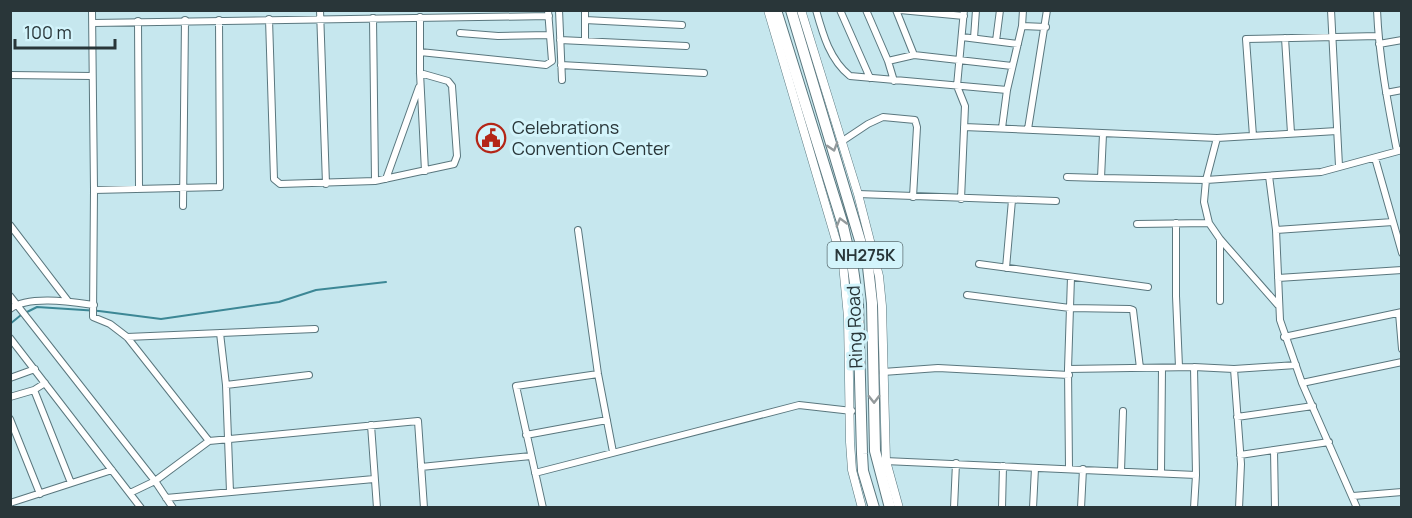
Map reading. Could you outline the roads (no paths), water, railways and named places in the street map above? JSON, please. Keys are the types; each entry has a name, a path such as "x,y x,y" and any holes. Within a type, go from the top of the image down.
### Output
{"highway":[{"name":"Ring Road","path":"777,10 842,222 853,269 858,304 854,411 863,471 874,507"},
{"name":"Ring Road","path":"791,10 868,267 872,303 874,431 890,507"}],"street":[{"path":"92,10 93,317 110,324 127,337 209,441"},
{"path":"320,10 326,184"},
{"path":"559,10 562,80"},
{"path":"585,10 585,41"},
{"path":"768,10 843,264 854,411 852,470 862,507"},
{"path":"801,10 858,194 879,276 883,372 881,461 899,507"},
{"path":"816,10 833,57 850,76 1007,90"},
{"path":"840,10 870,78"},
{"path":"866,10 894,81"},
{"path":"914,55 898,10 964,13 957,86 965,106 961,199"},
{"path":"974,38 976,10"},
{"path":"996,41 1000,10"},
{"path":"1002,128 1007,90 1022,26 1023,10"},
{"path":"1028,129 1047,10"},
{"path":"1331,10 1339,166"},
{"path":"1067,177 1206,180 1321,172 1399,151 1386,93 1378,36 1377,10"},
{"path":"93,23 320,20 548,13 552,61 546,65 420,52"},
{"path":"420,17 420,73 425,171"},
{"path":"373,18 375,181"},
{"path":"269,19 274,179 280,184 375,181 454,164 458,156 452,86 448,81 420,73"},
{"path":"183,206 185,20"},
{"path":"94,190 220,187 219,20"},
{"path":"585,20 682,25"},
{"path":"138,21 139,188"},
{"path":"1022,26 1046,27"},
{"path":"460,33 498,36 550,35"},
{"path":"1253,136 1246,39 1378,36"},
{"path":"962,37 1018,44"},
{"path":"1285,38 1291,134"},
{"path":"560,40 686,46"},
{"path":"1379,44 1401,40"},
{"path":"888,61 914,55 1012,66"},
{"path":"561,65 704,73"},
{"path":"10,75 92,76"},
{"path":"386,179 421,84"},
{"path":"1386,93 1401,90"},
{"path":"841,142 883,117 915,120 918,127 913,197"},
{"path":"963,127 1217,138 1337,131"},
{"path":"1101,178 1103,134"},
{"path":"1217,138 1206,180 1204,202 1209,223 1220,239 1279,306"},
{"path":"1375,158 1401,253"},
{"path":"1269,176 1276,230 1280,320 1284,337 1357,507"},
{"path":"858,194 1056,201"},
{"path":"1006,268 1012,200"},
{"path":"1276,230 1393,222"},
{"path":"1176,223 1179,367"},
{"path":"1137,224 1209,223"},
{"path":"10,225 68,301"},
{"path":"578,230 598,374 613,452"},
{"path":"1220,239 1220,301"},
{"path":"979,264 1148,287"},
{"path":"1278,279 1401,270"},
{"path":"1069,468 1068,372 1071,277"},
{"path":"967,295 1070,308 1133,310 1140,368"},
{"path":"10,296 173,507"},
{"path":"10,309 17,304 68,301 94,305"},
{"path":"1284,337 1400,313 1401,349"},
{"path":"127,337 315,329"},
{"path":"220,333 226,385 230,492"},
{"path":"10,338 141,507"},
{"path":"1302,383 1401,362"},
{"path":"883,372 938,368 1068,372 1179,367 1234,369 1296,365"},
{"path":"1194,367 1196,475 1194,507"},
{"path":"1161,473 1162,368"},
{"path":"10,378 35,369"},
{"path":"1234,369 1240,455 1239,507"},
{"path":"543,507 516,386 598,374"},
{"path":"226,385 309,375"},
{"path":"10,398 34,390 45,383"},
{"path":"34,390 71,483"},
{"path":"535,473 799,405 854,411"},
{"path":"1238,417 1313,406"},
{"path":"1121,471 1123,411"},
{"path":"10,419 40,494"},
{"path":"526,435 607,420"},
{"path":"130,493 155,481 209,441 418,421 424,507"},
{"path":"371,425 377,507"},
{"path":"1240,455 1329,442"},
{"path":"1274,450 1275,507"},
{"path":"421,467 531,456"},
{"path":"881,461 1196,475"},
{"path":"954,507 957,464"},
{"path":"1002,507 1003,466"},
{"path":"1033,507 1035,468"},
{"path":"1081,507 1083,469"},
{"path":"10,503 112,470"},
{"path":"166,498 374,479"},
{"path":"1353,496 1401,492"}],"waterway":[{"path":"10,324 37,307 99,311 161,319 279,302 316,290 386,282"}],"place":[{"name":"Celebrations Convention Center","path":"491,138"}]}
